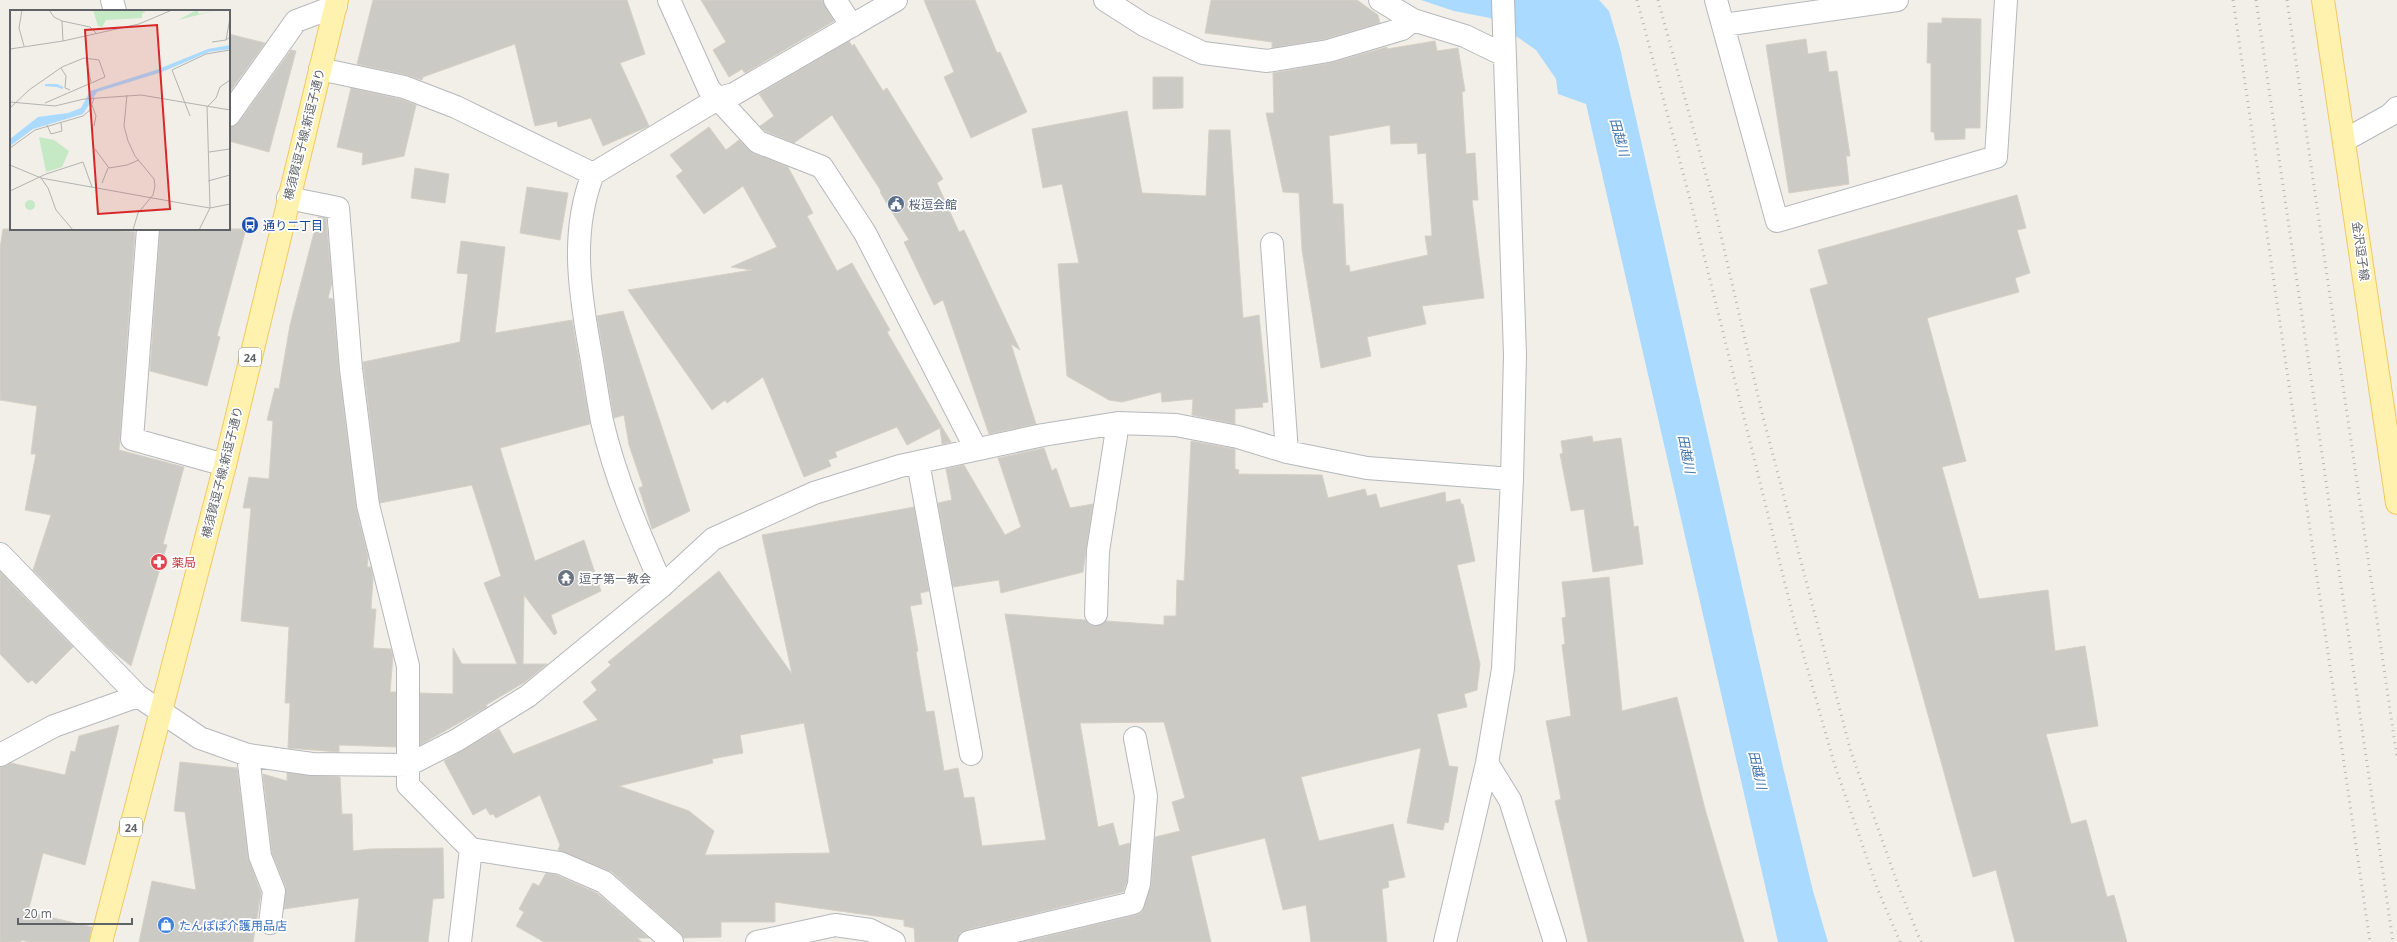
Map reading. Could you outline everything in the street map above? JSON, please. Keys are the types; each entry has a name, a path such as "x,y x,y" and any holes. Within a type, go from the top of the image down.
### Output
{"main road":[{"name":"金沢逗子線","path":"2323,0 2345,140 2397,503"},
{"name":"横須賀逗子線;新逗子通り","path":"101,942 225,465 336,3"}],"street":[{"path":"112,0 115,10"},
{"path":"669,0 709,89 719,98 758,142 822,167 865,233 976,449"},
{"path":"835,0 852,26"},
{"path":"662,586 630,511 603,422 579,285 578,241 586,192 592,174 719,98 734,94 896,0"},
{"path":"1105,0 1144,25 1203,53 1267,61 1328,51 1402,29 1413,20"},
{"path":"1380,0 1413,20 1504,50"},
{"path":"1445,942 1487,763 1503,669 1512,479 1515,355 1503,0"},
{"path":"1716,0 1777,221 1996,157 2006,0"},
{"path":"1724,25 1896,0"},
{"path":"230,114 296,21 336,3"},
{"path":"320,69 404,87 456,107 592,174"},
{"path":"2345,140 2390,115 2397,108"},
{"path":"288,198 338,208 351,370 368,505 408,666 408,785 472,849 560,863 604,882 672,942"},
{"path":"148,230 132,439 225,465"},
{"path":"1272,244 1287,452"},
{"path":"0,554 138,696 160,713 200,738 248,755 312,764 408,765 457,740 528,696 662,586 714,539 814,493 918,462 1043,435 1118,423 1176,425 1238,437 1287,452 1367,468 1512,479"},
{"path":"1096,614 1098,551 1118,423"},
{"path":"918,462 971,754"},
{"path":"0,755 54,726 138,696"},
{"path":"969,942 1133,903 1139,884 1146,796 1135,738"},
{"path":"248,755 260,856 274,891 270,923"},
{"path":"1487,763 1510,800 1555,942"},
{"path":"460,942 472,849"},
{"path":"757,942 835,925 870,930 894,942"}],"water":[{"name":"田越川","path":"1421,0 1599,0 1609,11 1620,48 1783,767 1813,891 1828,942 1778,942 1586,104 1558,94 1556,79 1536,50 1490,18 1454,11"}],"building":[{"path":"373,0 627,0 645,54 620,63 649,126 603,146 591,118 558,127 557,121 535,126 515,44 423,77 422,80 407,75 357,64"},
{"path":"701,0 822,0 834,21 745,73 742,69 729,77 713,50 726,42"},
{"path":"924,0 975,0 997,53 1000,52 1027,112 971,138 944,77 954,72"},
{"path":"1211,0 1357,0 1378,15 1380,23 1325,39 1272,48 1272,42 1205,33"},
{"path":"1942,18 1981,19 1980,128 1965,128 1965,139 1935,140 1934,132 1931,132 1931,63 1927,63 1928,23 1942,23"},
{"path":"230,34 265,43 230,92"},
{"path":"1806,39 1808,54 1826,51 1829,72 1837,71 1850,156 1846,156 1849,184 1789,193 1766,45"},
{"path":"849,41 852,46 854,44 883,91 887,88 943,179 937,183 959,232 964,230 1020,350 1011,344 1036,424 989,434 943,300 934,305 904,242 909,240 880,192 881,191 832,115 794,143 765,131 760,126 774,116 759,94"},
{"path":"1435,41 1437,51 1458,48 1465,91 1462,92 1466,154 1475,153 1478,200 1472,200 1484,298 1422,306 1426,324 1367,337 1371,356 1321,368 1302,250 1299,193 1283,192 1266,113 1274,113 1273,73 1330,63 1387,47 1387,49","holes":["1390,125 1391,144 1417,143 1418,154 1426,153 1432,236 1425,236 1428,255 1350,272 1349,265 1346,266 1343,204 1333,204 1329,136"]},
{"path":"291,50 296,51 269,152 230,141 230,126 239,122"},
{"path":"1153,77 1183,77 1183,108 1153,109"},
{"path":"351,88 400,99 416,105 404,156 362,165 363,153 337,147"},
{"path":"1127,111 1142,193 1206,196 1209,130 1230,130 1243,318 1259,315 1268,402 1262,403 1263,407 1235,409 1235,424 1192,415 1193,399 1162,402 1161,392 1122,402 1109,400 1067,376 1058,264 1079,263 1062,184 1043,188 1032,129"},
{"path":"709,127 726,150 739,140 753,153 788,167 813,213 807,216 837,271 852,263 890,330 887,332 942,427 907,445 897,427 835,452 837,457 828,460 831,466 804,477 763,377 727,403 725,400 712,410 628,290 752,270 731,267 777,247 743,186 704,214 676,176 683,171 670,155"},
{"path":"415,168 449,174 445,203 411,198"},
{"path":"527,187 568,193 560,240 520,233"},
{"path":"2017,195 2026,228 2017,230 2030,273 2015,278 2019,292 1927,318 1966,461 1942,467 1979,599 2048,590 2055,651 2085,646 2098,726 2046,734 2071,824 2086,820 2107,897 2114,895 2127,942 2015,942 1996,870 1973,877 1810,289 1828,284 1818,250"},
{"path":"318,217 326,218 332,283 328,298 333,299 339,371 356,507 368,557 367,567 371,567 373,578 371,609 376,609 373,648 391,649 393,656 390,692 396,692 396,747 339,745 339,752 288,748 290,703 285,703 289,627 241,621 251,508 243,508 249,477 269,479 273,421 267,420 275,388 279,389 290,325"},
{"path":"3,229 109,230 135,232 119,450 184,467 163,544 167,545 131,666 109,648 33,570 51,515 25,510 36,454 31,454 37,406 0,400 0,248"},
{"path":"246,229 217,336 220,337 207,386 150,371 160,230"},
{"path":"461,241 505,247 495,333 572,320 590,424 500,448 535,561 584,540 601,591 551,615 557,633 554,635 524,595 523,664 547,664 525,682 486,705 487,707 420,745 420,693 453,694 453,648 462,664 517,664 484,583 501,576 472,485 380,503 363,362 460,342 468,274 457,273"},
{"path":"623,311 690,511 652,529 639,488 643,486 629,445 624,415 614,418 597,316"},
{"path":"942,427 951,442 942,444 940,428"},
{"path":"1592,436 1593,442 1621,438 1634,527 1638,526 1643,564 1593,572 1584,509 1571,511 1560,454 1563,453 1561,441"},
{"path":"1191,441 1235,449 1235,469 1239,470 1238,474 1322,475 1328,498 1365,489 1367,496 1376,494 1380,508 1445,492 1446,502 1460,499 1461,504 1463,504 1475,561 1457,565 1480,664 1477,690 1464,694 1467,707 1437,714 1449,766 1458,767 1448,823 1445,822 1443,830 1407,823 1421,748 1301,777 1319,841 1393,824 1405,877 1388,881 1389,887 1382,889 1387,942 1311,942 1306,905 1283,910 1265,838 1191,856 1211,942 1023,942 1136,915 1142,912 1151,885 1155,837 1180,831 1172,802 1185,798 1164,722 1080,723 1098,827 1113,823 1119,846 1130,843 1127,882 1123,892 966,930 960,933 957,942 915,942 914,928 904,926 904,920 775,902 775,922 721,922 721,937 684,938 612,872 558,850 560,845 540,795 496,818 493,814 490,815 486,808 473,815 444,761 499,729 513,754 598,720 583,702 597,690 591,682 611,665 608,662 719,571 792,674 762,535 914,507 929,591 920,593 922,604 910,606 926,712 934,711 944,771 958,768 964,798 974,797 982,846 1046,840 1005,614 1085,620 1090,625 1096,626 1106,621 1164,625 1164,616 1176,616 1177,580 1184,581","holes":["804,723 830,853 705,855 714,831 689,811 619,786 713,763 712,759 743,753 740,735"]},
{"path":"1044,448 1052,471 1056,468 1070,508 1093,504 1083,572 1001,593 999,580 953,587 938,503 952,500 946,469 964,465 1005,535 1021,527 998,458"},
{"path":"0,572 73,647 36,684 32,680 28,683 0,654"},
{"path":"1609,577 1622,711 1677,697 1705,809 1744,942 1588,942 1555,801 1561,799 1546,721 1571,716 1562,645 1565,644 1562,618 1566,617 1562,582"},
{"path":"119,725 85,865 43,853 28,912 92,927 89,942 30,942 21,940 21,942 0,942 0,767 11,763 65,775 71,751 75,752 79,736"},
{"path":"180,762 237,768 248,858 261,893 253,942 139,942 152,881 196,890 185,812 174,811"},
{"path":"287,773 340,777 342,814 352,814 353,851 370,849 443,848 444,898 433,899 428,942 355,942 359,898 284,909 286,887 272,853 263,774 287,781"},
{"path":"546,873 556,875 597,893 649,938 637,938 642,942 544,942 516,926 524,912 519,909 533,883 539,886"}],"railway":[{"path":"1637,0 1691,203 1796,628 1834,763 1878,890 1900,942"},
{"path":"1658,0 1712,197 1763,417 1851,752 1898,885 1921,942"},
{"path":"2233,0 2370,942"},
{"path":"2256,0 2393,942"},
{"path":"2287,0 2397,758"}],"place":[{"name":"桜逗会館","path":"896,204"},
{"name":"通り二丁目","path":"250,225"},
{"name":"薬局","path":"159,562"},
{"name":"逗子第一教会","path":"566,578"},
{"name":"たんぽぽ介護用品店","path":"166,925"}]}
